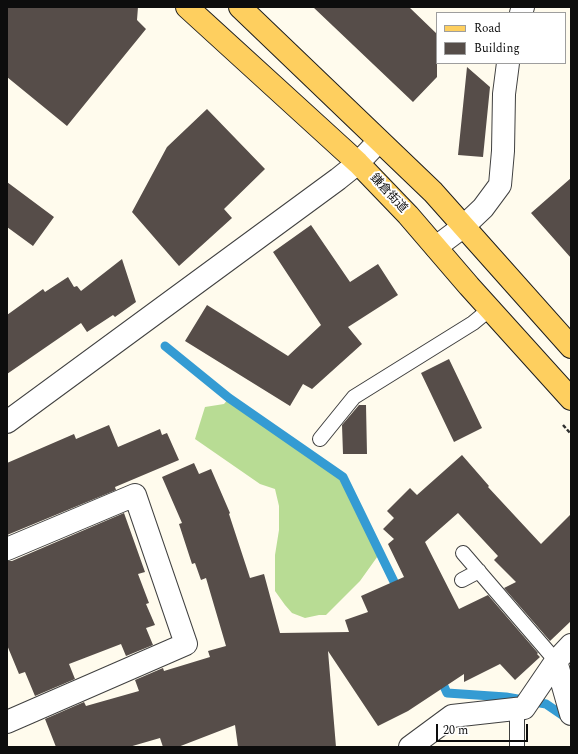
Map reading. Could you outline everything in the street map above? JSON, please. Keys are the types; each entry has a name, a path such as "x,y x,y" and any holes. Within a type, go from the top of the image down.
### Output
{"main road":[{"name":"鎌倉街道","path":"187,7 358,163 408,216 571,398"},
{"path":"240,7 434,192 571,347"}],"street":[{"path":"436,247 464,226 483,208 500,185 503,151 504,94 508,64"},
{"path":"7,422 338,179 358,163 379,141"},
{"path":"7,549 135,495 186,644 7,722"},
{"path":"410,747 452,716 521,708 556,661 571,645"},
{"path":"556,661 569,705"}],"lane":[{"path":"320,439 354,397 473,323 490,309"},
{"path":"463,552 556,661"},
{"path":"462,580 478,571"},
{"path":"517,747 521,708"}],"path":[{"path":"561,422 571,434"}],"green space":[{"path":"229,398 343,477 380,553 360,581 326,615 305,618 292,613 275,591 275,555 279,530 279,506 275,489 260,484 195,439 205,407 224,404"}],"building":[{"path":"7,7 138,7 137,20 146,29 67,126 7,77"},
{"path":"313,7 409,7 436,33 437,77 413,102"},
{"path":"467,67 490,87 483,157 458,155"},
{"path":"207,109 265,169 224,209 232,218 179,266 132,212 167,147"},
{"path":"571,178 571,258 531,213"},
{"path":"7,182 54,217 33,246 7,227"},
{"path":"311,225 350,282 378,264 398,295 348,327 362,344 312,389 303,384 290,406 185,341 207,305 288,356 321,325 273,252"},
{"path":"122,259 136,302 115,317 113,315 87,332 81,323 7,374 7,315 43,289 45,292 68,277 74,287 77,286 81,291"},
{"path":"449,359 482,428 454,442 421,373"},
{"path":"359,405 366,405 367,454 343,454 342,425"},
{"path":"109,425 118,447 160,429 162,435 167,433 179,460 115,487 116,490 7,535 7,463 74,434 76,439"},
{"path":"462,455 489,486 488,487 541,544 571,514 571,621 550,641 504,588 516,582 494,560 498,556 458,513 425,542 459,609 488,595 538,653 537,654 540,657 515,680 500,664 464,682 464,674 408,711 378,726 328,651 336,747 238,747 235,725 178,747 163,747 160,738 129,747 56,747 45,719 84,702 86,706 139,691 135,680 163,668 164,671 210,657 208,651 226,646 206,578 201,580 195,563 192,564 179,524 182,523 162,477 194,463 199,474 211,469 230,513 229,514 250,578 264,574 280,633 349,632 345,620 368,612 361,596 404,577 388,544 394,539 383,529 394,518 387,511 410,488 417,495"},
{"path":"124,513 145,572 138,574 149,603 146,604 155,625 146,628 153,645 126,656 121,644 69,664 75,679 35,696 25,672 19,674 7,645 7,561 12,561"}],"waterway":[{"path":"165,346 229,398 343,477 399,592"},
{"path":"440,677 447,693 506,697 546,704 568,719"}]}
